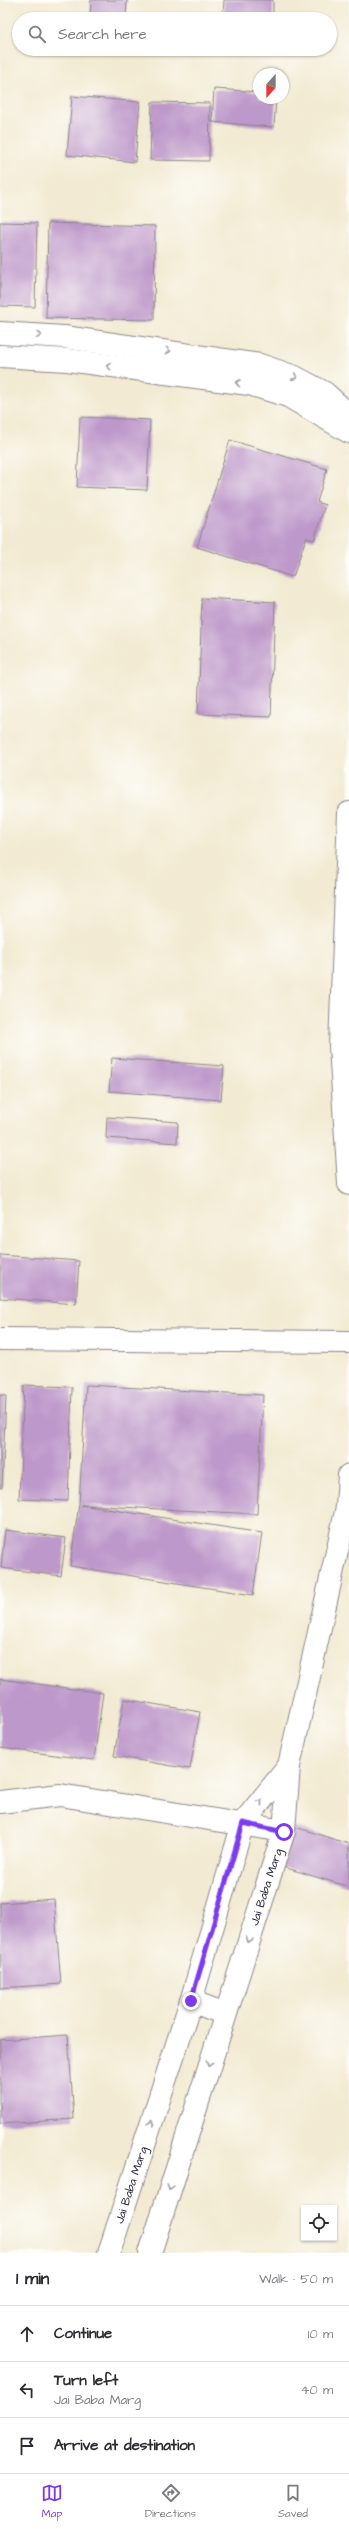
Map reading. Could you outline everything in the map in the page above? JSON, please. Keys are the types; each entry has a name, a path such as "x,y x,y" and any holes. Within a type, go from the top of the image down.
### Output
{"street":[{"path":"0,333 64,337 260,365 295,377 325,393 347,423"},
{"path":"0,356 67,360 249,384 288,396 347,423"},
{"path":"349,813 345,1046 349,1184"},
{"path":"0,1339 349,1342"},
{"path":"289,1766 348,1507 349,1475"},
{"name":"Jai Baba Marg","path":"109,2253 191,2001 243,1823 289,1766"},
{"name":"Jai Baba Marg","path":"150,2253 284,1832 289,1766"},
{"path":"0,1802 60,1795 243,1823 284,1832"},
{"path":"191,2001 225,2014"}],"building":[{"path":"91,0 127,0 126,12 90,12"},
{"path":"224,0 273,0 273,12 223,12"},
{"path":"214,89 253,92 253,104 276,104 274,127 212,122"},
{"path":"72,96 140,102 135,162 67,155"},
{"path":"152,102 210,103 209,161 150,160"},
{"path":"0,222 37,223 35,307 0,306"},
{"path":"48,223 155,226 154,320 46,318"},
{"path":"80,417 150,420 147,490 77,487"},
{"path":"230,440 327,469 317,502 325,505 314,540 306,538 293,577 197,547"},
{"path":"202,598 275,602 271,717 198,714"},
{"path":"112,1058 224,1066 221,1100 109,1091"},
{"path":"107,1117 178,1122 177,1143 106,1138"},
{"path":"0,1255 79,1261 76,1304 0,1298"},
{"path":"24,1385 72,1387 68,1501 19,1499"},
{"path":"86,1385 263,1395 257,1514 81,1505 262,1533 253,1595 70,1566 79,1504"},
{"path":"0,1395 6,1396 2,1488 0,1488"},
{"path":"5,1530 66,1538 61,1576 1,1568"},
{"path":"0,1679 103,1693 94,1760 0,1748"},
{"path":"124,1699 200,1712 190,1769 114,1756"},
{"path":"292,1826 349,1844 349,1887 280,1866"},
{"path":"54,1899 61,1984 0,1988 0,1903"},
{"path":"68,2035 74,2119 0,2124 0,2040"}],"route":[{"path":"191,2001 243,1823 284,1832"}]}
